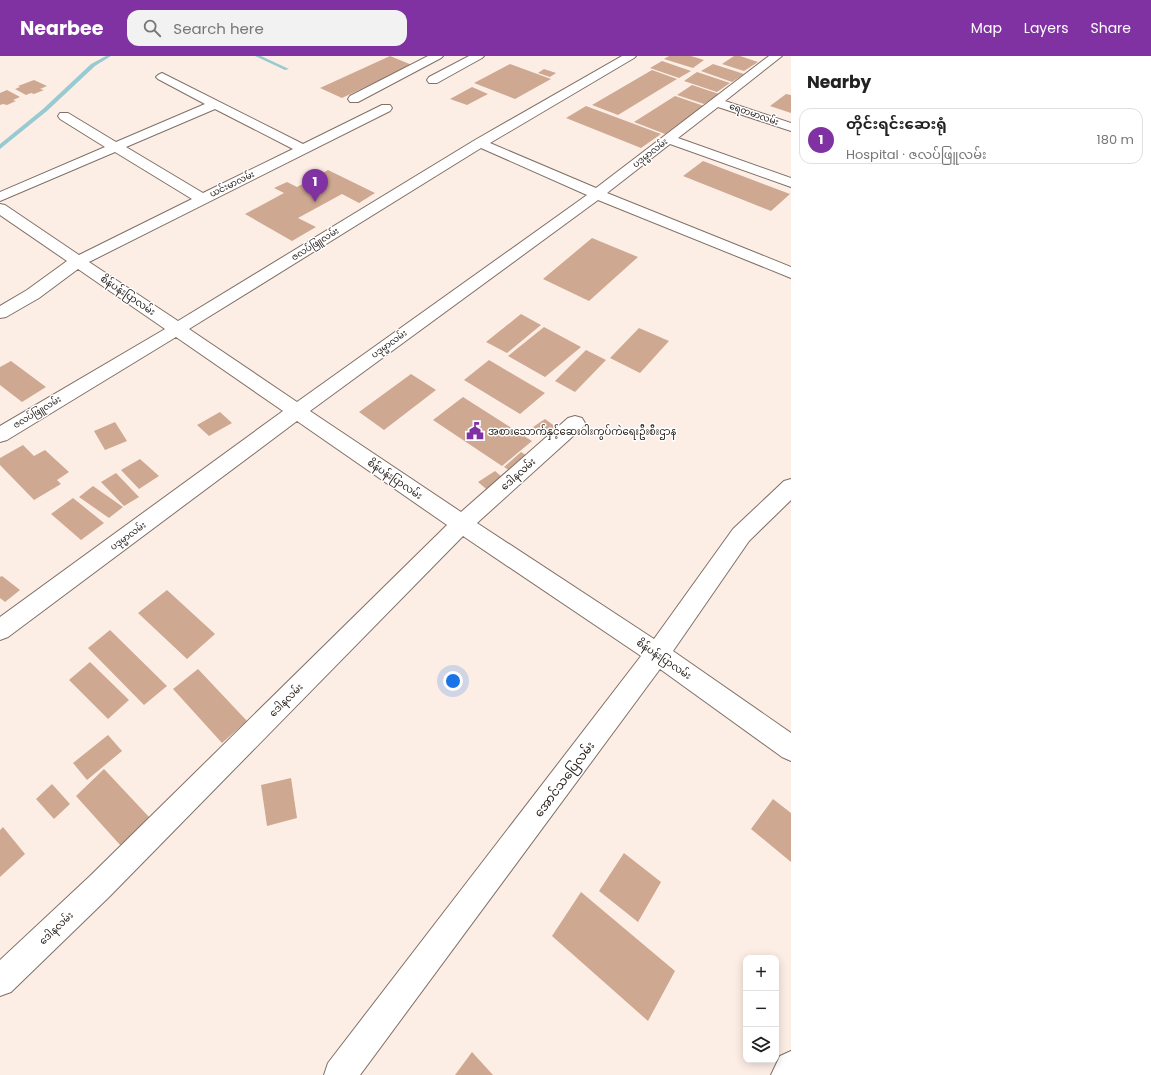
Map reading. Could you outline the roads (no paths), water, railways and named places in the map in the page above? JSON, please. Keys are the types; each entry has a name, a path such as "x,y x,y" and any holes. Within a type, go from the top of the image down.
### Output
{"street":[{"path":"354,99 437,56"},
{"path":"433,80 478,56"},
{"name":"ဇလပ်ဖြူလမ်း","path":"0,435 177,329 480,143 630,56"},
{"name":"ပဒုမ္မာလမ်း","path":"0,630 297,411 597,194 716,102 778,57"},
{"path":"162,77 303,149"},
{"name":"ရေတမာလမ်း","path":"716,102 791,127"},
{"path":"0,197 117,148 216,104"},
{"name":"ယင်းမာလမ်း","path":"0,313 33,294 78,261 386,108"},
{"path":"64,116 202,199"},
{"path":"668,139 791,184"},
{"path":"480,143 597,194 791,272"},
{"name":"စိန်ပန်းပြာလမ်း","path":"0,208 462,524 657,654 791,748"},
{"name":"ဒေါနလမ်း","path":"0,981 100,886 462,524 575,422"},
{"name":"အောင်သပြေလမ်း","path":"340,1075 657,654 740,535 791,487"},
{"path":"787,1075 791,1067"}],"waterway":[{"path":"0,147 45,110 93,65 109,56"},
{"path":"257,56 287,69"}],"place":[{"name":"တိုင်းရင်းဆေးရုံ","path":"315,202"},
{"name":"အစားသောက်နှင့်ဆေးဝါးကွပ်ကဲရေးဦးစီးဌာန","path":"475,431"}]}
